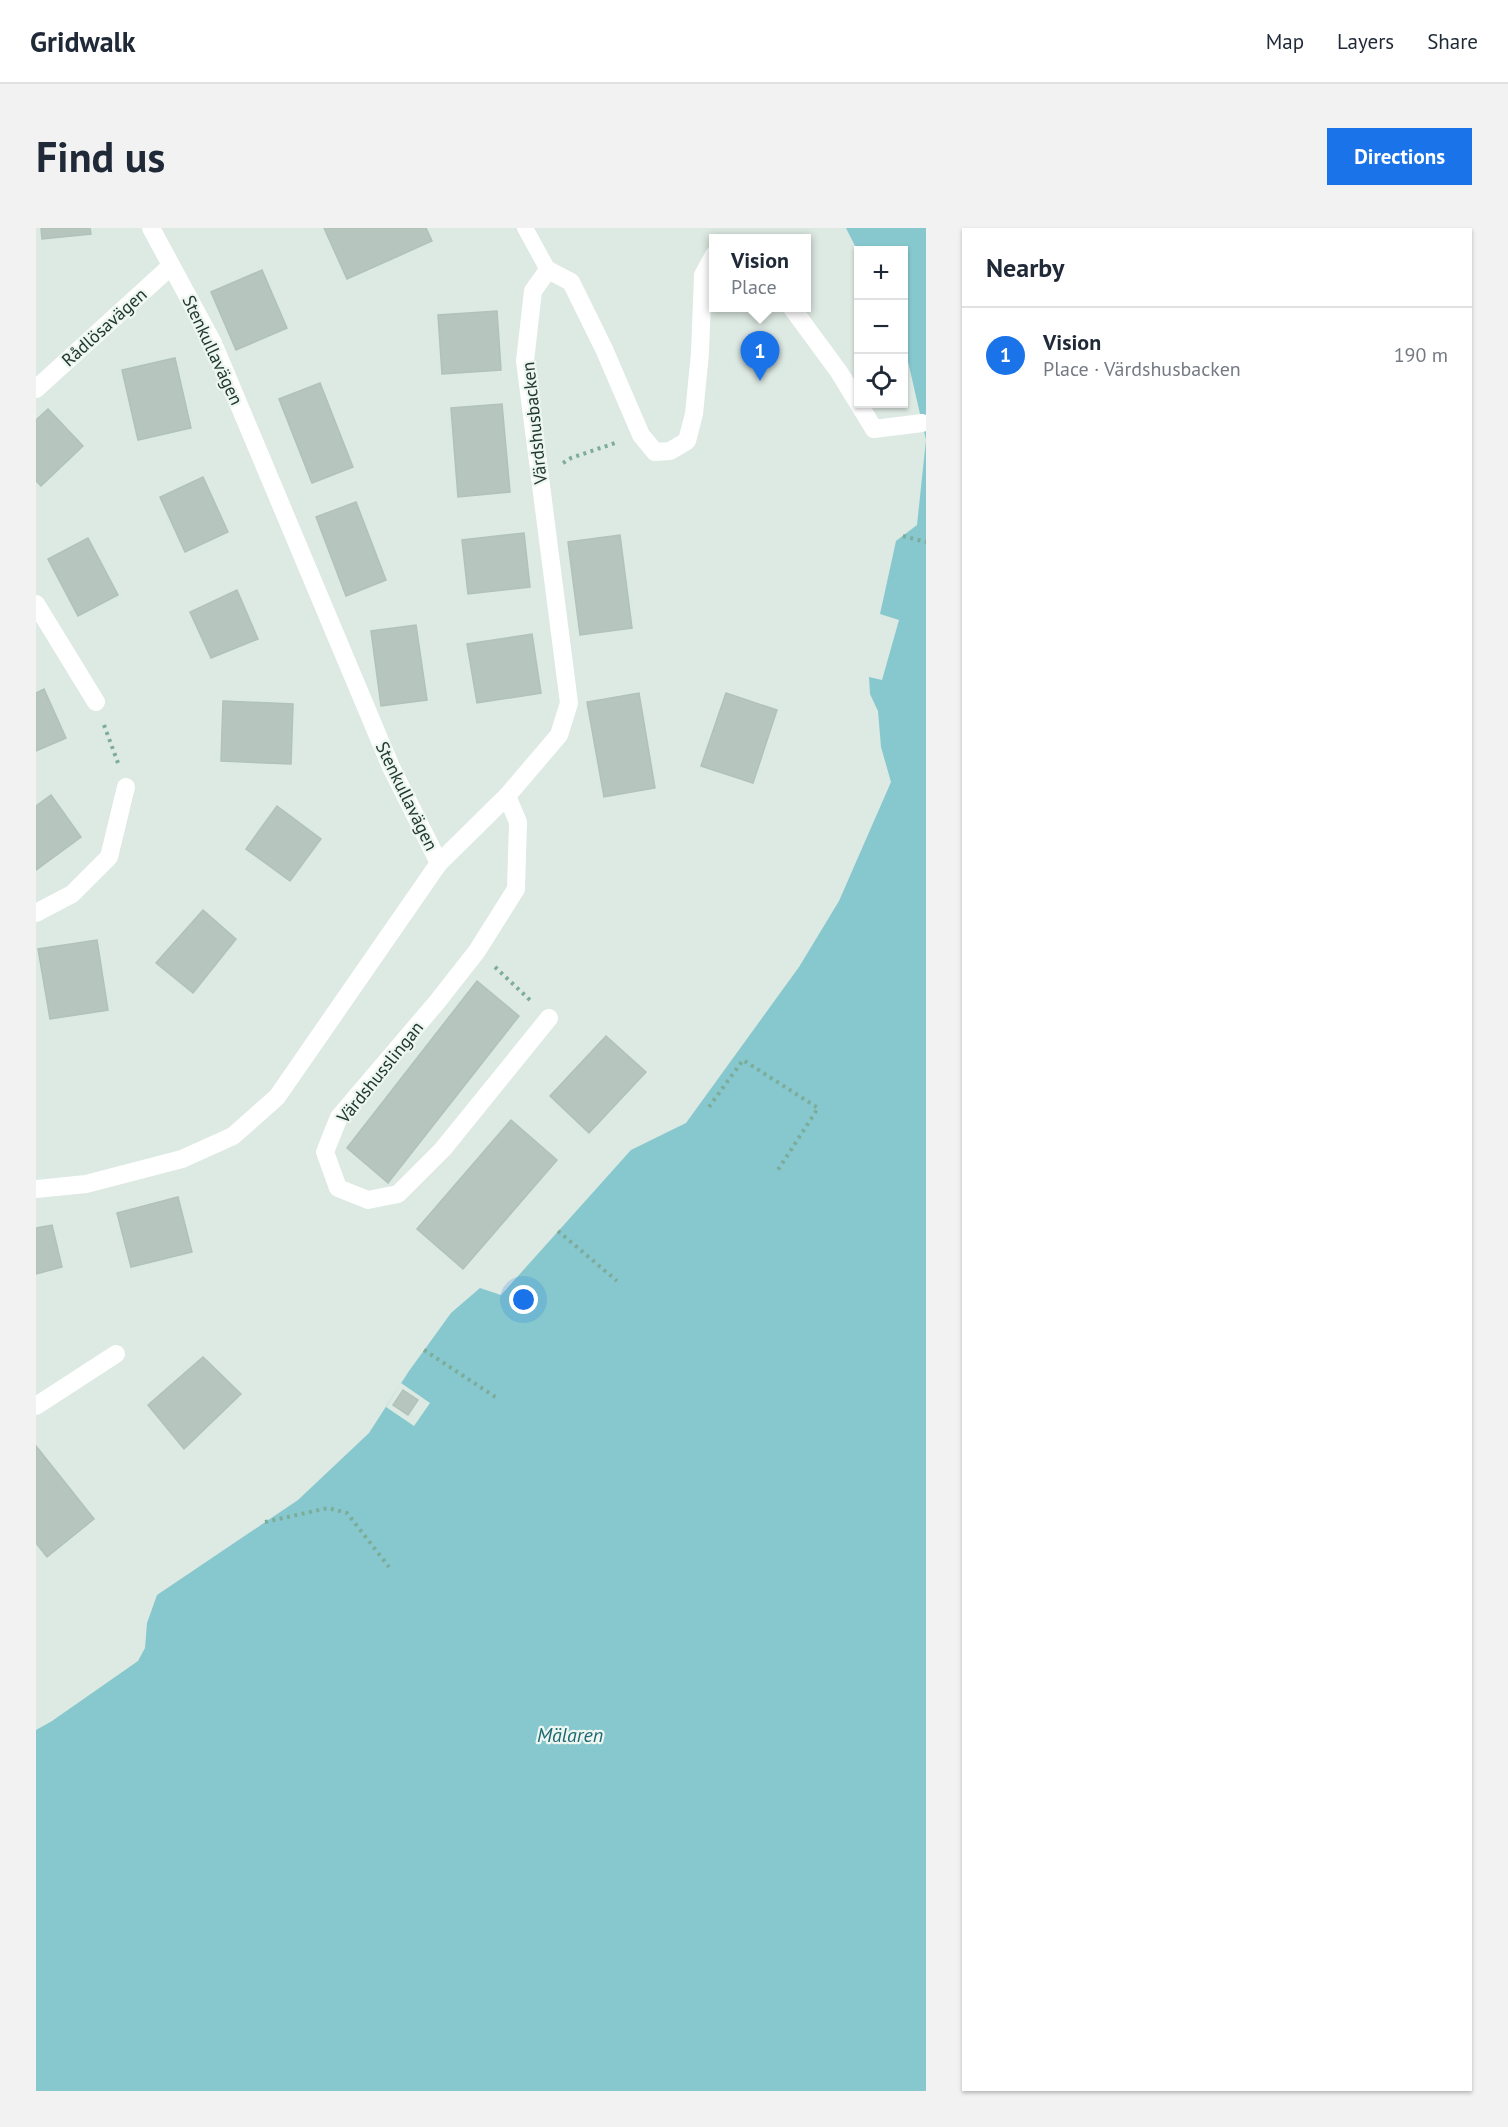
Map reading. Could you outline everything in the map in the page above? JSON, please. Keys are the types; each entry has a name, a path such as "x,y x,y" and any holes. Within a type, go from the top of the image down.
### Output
{"street":[{"name":"Stenkullavägen","path":"36,1189 86,1184 182,1159 233,1136 277,1097 439,863 391,767 213,343 151,228"},
{"path":"548,270 571,282 604,350 640,435 655,452 670,451 687,441 690,432 700,353 703,275 709,264"},
{"name":"Rådlösavägen","path":"36,389 171,266"},
{"name":"Värdshusbacken","path":"439,863 507,796 559,735 569,703 525,361 533,291 548,270"},
{"path":"795,312 839,372 873,429 922,423"},
{"path":"36,604 96,702"},
{"path":"36,913 72,894 110,857 126,786"},
{"name":"Värdshusslingan","path":"507,796 518,822 516,889 477,951 339,1118 325,1152 338,1188 368,1200 398,1194 443,1149 549,1017"},
{"path":"36,1406 116,1354"}],"lane":[{"path":"525,228 548,270"}],"path":[{"path":"571,458 603,447"},
{"path":"903,536 926,542"},
{"path":"96,702 126,786"},
{"path":"477,951 549,1017"},
{"path":"709,1107 743,1060 818,1108 776,1173"},
{"path":"558,1231 617,1281"},
{"path":"424,1350 497,1398"},
{"path":"265,1522 328,1508 347,1513 389,1567"}],"water":[{"path":"846,228 926,228 926,440 908,361 908,246 855,246"},
{"name":"Mälaren","path":"926,440 926,2091 36,2091 36,1730 138,1661 145,1648 147,1623 157,1595 298,1500 369,1433 409,1371 451,1313 480,1288 501,1295 631,1150 686,1123 799,967 839,901 891,782 881,747 878,711 870,694 869,677 882,680 899,620 880,614 896,541 917,525"}],"pier":[{"path":"401,1383 430,1403 414,1426 386,1407"}],"building":[{"path":"41,228 90,228 91,234 42,239"},
{"path":"324,228 426,228 432,241 347,279"},
{"path":"262,270 287,328 236,350 211,292"},
{"path":"497,311 501,370 442,374 438,315"},
{"path":"175,358 191,428 138,440 122,370"},
{"path":"320,383 353,467 312,483 279,399"},
{"path":"502,404 510,492 458,497 451,408"},
{"path":"48,409 83,446 41,486 36,481 36,420"},
{"path":"203,477 228,532 185,552 160,497"},
{"path":"356,502 386,580 346,596 316,517"},
{"path":"524,533 530,587 468,594 462,540"},
{"path":"620,535 632,628 580,635 568,542"},
{"path":"88,538 118,595 78,616 48,559"},
{"path":"237,590 258,639 211,658 190,612"},
{"path":"416,625 427,700 381,706 371,631"},
{"path":"532,634 541,693 477,703 467,644"},
{"path":"44,689 66,738 36,751 36,693"},
{"path":"639,693 655,788 604,797 587,702"},
{"path":"726,693 777,710 753,783 701,766"},
{"path":"223,701 293,704 291,764 221,761"},
{"path":"51,795 81,837 36,870 36,806"},
{"path":"277,806 321,839 290,881 246,849"},
{"path":"203,910 236,939 193,993 156,963"},
{"path":"97,940 108,1010 50,1019 38,949"},
{"path":"477,981 519,1016 388,1183 347,1148"},
{"path":"606,1036 646,1072 589,1133 550,1096"},
{"path":"511,1120 557,1160 463,1269 417,1229"},
{"path":"178,1197 192,1252 131,1267 117,1213"},
{"path":"52,1225 62,1267 36,1274 36,1228"},
{"path":"203,1357 241,1394 184,1449 148,1405"},
{"path":"403,1390 418,1400 408,1415 393,1405"},
{"path":"36,1446 94,1519 47,1557 36,1543"}],"place":[{"name":"Vision","path":"760,381"}]}
